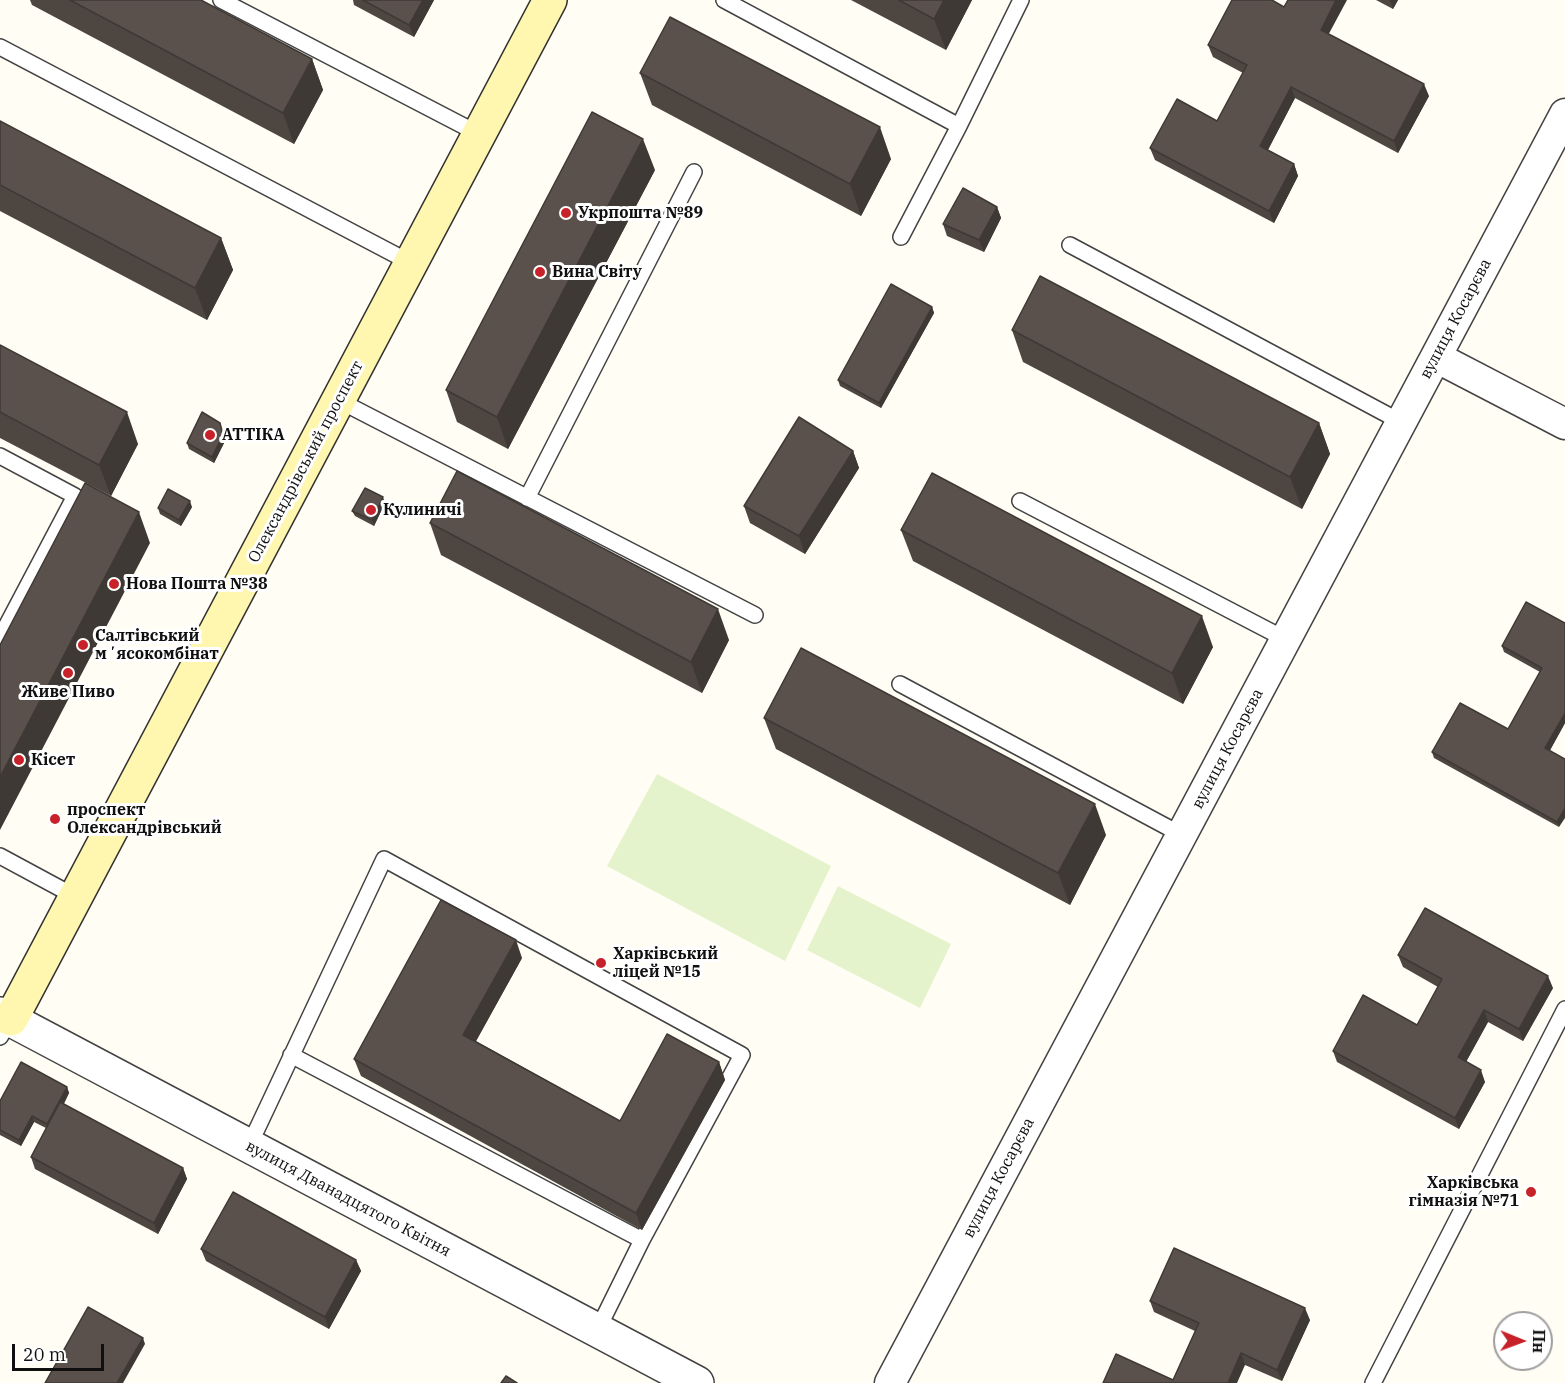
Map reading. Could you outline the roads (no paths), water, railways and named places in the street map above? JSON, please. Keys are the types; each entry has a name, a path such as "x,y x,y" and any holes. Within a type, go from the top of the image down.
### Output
{"main road":[{"name":"Олександрівський проспект","path":"4,1023 76,897 550,0"}],"street":[{"name":"вулиця Косарєва","path":"890,1383 1565,114"},
{"path":"1436,357 1565,424"},
{"name":"вулиця Дванадцятого Квітня","path":"4,1023 249,1146 697,1383"}],"lane":[{"path":"221,0 479,134"},
{"path":"724,0 960,126"},
{"path":"901,237 960,126 1021,0"},
{"path":"0,47 411,263"},
{"path":"527,498 694,172"},
{"path":"1070,244 1401,422"},
{"path":"338,400 755,615"},
{"path":"0,456 75,496 0,638"},
{"path":"1020,501 1286,639"},
{"path":"900,684 1182,835"},
{"path":"0,856 76,897"},
{"path":"249,1146 384,859 742,1055 642,1240 597,1330"},
{"path":"1373,1383 1565,1009"},
{"path":"291,1055 642,1240"}],"place":[{"name":"Укрпошта №89","path":"566,213"},
{"name":"Вина Світу","path":"540,272"},
{"name":"АТТІКА","path":"210,435"},
{"name":"Кулиничі","path":"371,510"},
{"name":"Нова Пошта №38","path":"114,584"},
{"name":"Салтівський мʼясокомбінат","path":"83,645"},
{"name":"Живе Пиво","path":"68,673"},
{"name":"Кісет","path":"19,760"},
{"name":"проспект Олександрівський","path":"55,819"},
{"name":"Харківський ліцей №15","path":"601,963"},
{"name":"Харківська гімназія №71","path":"1531,1192"}]}
